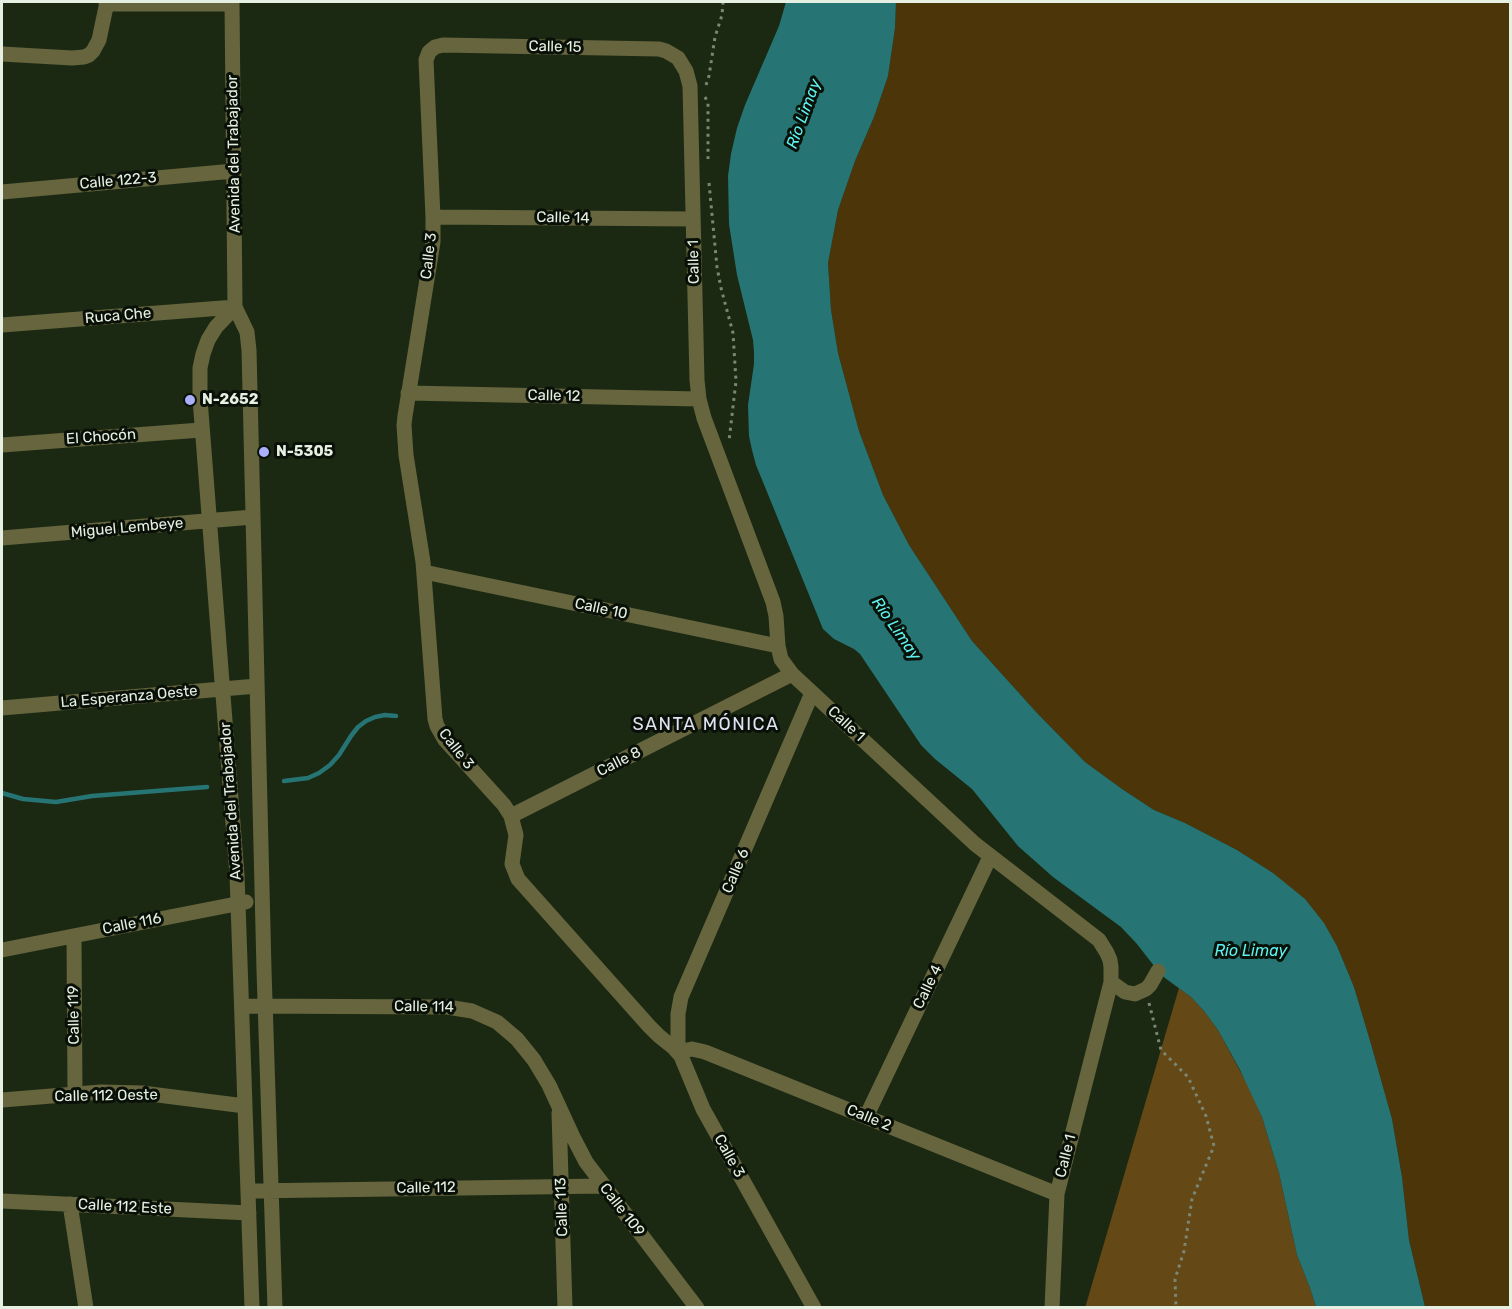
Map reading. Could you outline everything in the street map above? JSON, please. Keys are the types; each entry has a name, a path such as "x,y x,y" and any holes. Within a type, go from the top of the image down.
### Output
{"street":[{"path":"2,54 78,58 89,54 99,40 106,3 232,3"},
{"name":"Avenida del Trabajador","path":"232,3 235,307 245,327 249,344 262,899 275,1308"},
{"name":"Calle 15","path":"431,49 443,45 653,49 666,51 678,58"},
{"name":"Calle 3","path":"431,49 426,60 433,217 431,255 408,393 405,445 424,572 434,711 438,726 445,740 504,805 511,816 516,835 512,864 518,879 649,1026 678,1052 703,1109 814,1308"},
{"name":"Calle 1","path":"678,58 686,71 690,86 699,399 772,602 781,659 792,674 812,693 990,857 1099,940 1110,960 1111,982 1057,1194 1052,1308"},
{"name":"Calle 122-3","path":"2,192 234,171"},
{"name":"Calle 14","path":"433,217 693,219"},
{"name":"Avenida del Trabajador","path":"235,307 216,327 208,340 200,368 200,384 201,430 238,904 252,1308"},
{"name":"Ruca Che","path":"2,326 235,307"},
{"name":"Calle 12","path":"408,393 699,399"},
{"name":"El Chocón","path":"2,445 201,430"},
{"name":"Miguel Lembeye","path":"2,538 253,518"},
{"name":"Calle 10","path":"424,572 778,646"},
{"name":"Calle 8","path":"511,816 792,674"},
{"name":"La Esperanza Oeste","path":"2,708 257,686"},
{"name":"Calle 6","path":"678,1052 678,1014 681,997 812,693"},
{"name":"Calle 4","path":"866,1117 990,857"},
{"name":"Calle 116","path":"2,950 262,899"},
{"name":"Calle 119","path":"74,936 75,1094"},
{"path":"1111,982 1130,994 1141,992 1150,985 1158,971"},
{"name":"Calle 114","path":"242,1006 447,1006 472,1011 497,1022 517,1039 542,1072 559,1107"},
{"name":"Calle 2","path":"678,1052 692,1049 705,1052 1057,1194"},
{"name":"Calle 112 Oeste","path":"2,1100 101,1092 142,1093 245,1106"},
{"name":"Calle 109","path":"559,1107 583,1156 697,1308"},
{"name":"Calle 113","path":"559,1107 565,1308"},
{"name":"Calle 112","path":"248,1191 604,1186"},
{"name":"Calle 112 Este","path":"2,1201 249,1213"},
{"path":"70,1204 86,1308"}],"path":[{"path":"706,86 715,37 723,15 723,2"},
{"path":"705,96 708,103 708,158"},
{"path":"709,181 717,267 733,333 736,381 728,448"},
{"path":"1146,989 1161,1050 1188,1077 1206,1116 1214,1146 1192,1199 1184,1251 1175,1279 1176,1308"}],"shaded area":[{"path":"896,2 1510,2 1510,1307 1425,1307 1409,1240 1402,1177 1392,1119 1354,987 1337,946 1324,923 1273,873 1237,850 1154,810 1085,762 972,641 909,545 883,495 859,431 838,353 831,310 828,263 838,210 888,76 895,28"},
{"path":"1179,988 1204,1011 1218,1030 1253,1095 1279,1173 1297,1255 1316,1307 1085,1308"}],"water":[{"name":"Río Limay","path":"786,2 896,2 895,28 888,76 838,210 828,263 831,310 838,353 859,431 883,495 909,545 972,641 1085,762 1154,810 1237,850 1273,873 1305,899 1324,923 1337,946 1354,987 1392,1119 1402,1177 1409,1240 1425,1307 1316,1307 1297,1255 1279,1173 1262,1117 1218,1030 1191,997 1158,971 1121,927 1053,877 1018,846 972,789 921,745 860,654 834,639 823,629 756,465 752,450 748,405 754,364 753,340 737,275 729,224 728,176 737,128 779,26"}],"waterway":[{"path":"284,781 308,778 330,765 358,727 366,721 385,715 396,716"},
{"path":"2,793 23,799 56,802 92,796 207,787"}],"place":[{"name":"N-2652","path":"190,400"},
{"name":"N-5305","path":"264,452"}],"district":[{"name":"SANTA MÓNICA","path":"706,725"}]}
